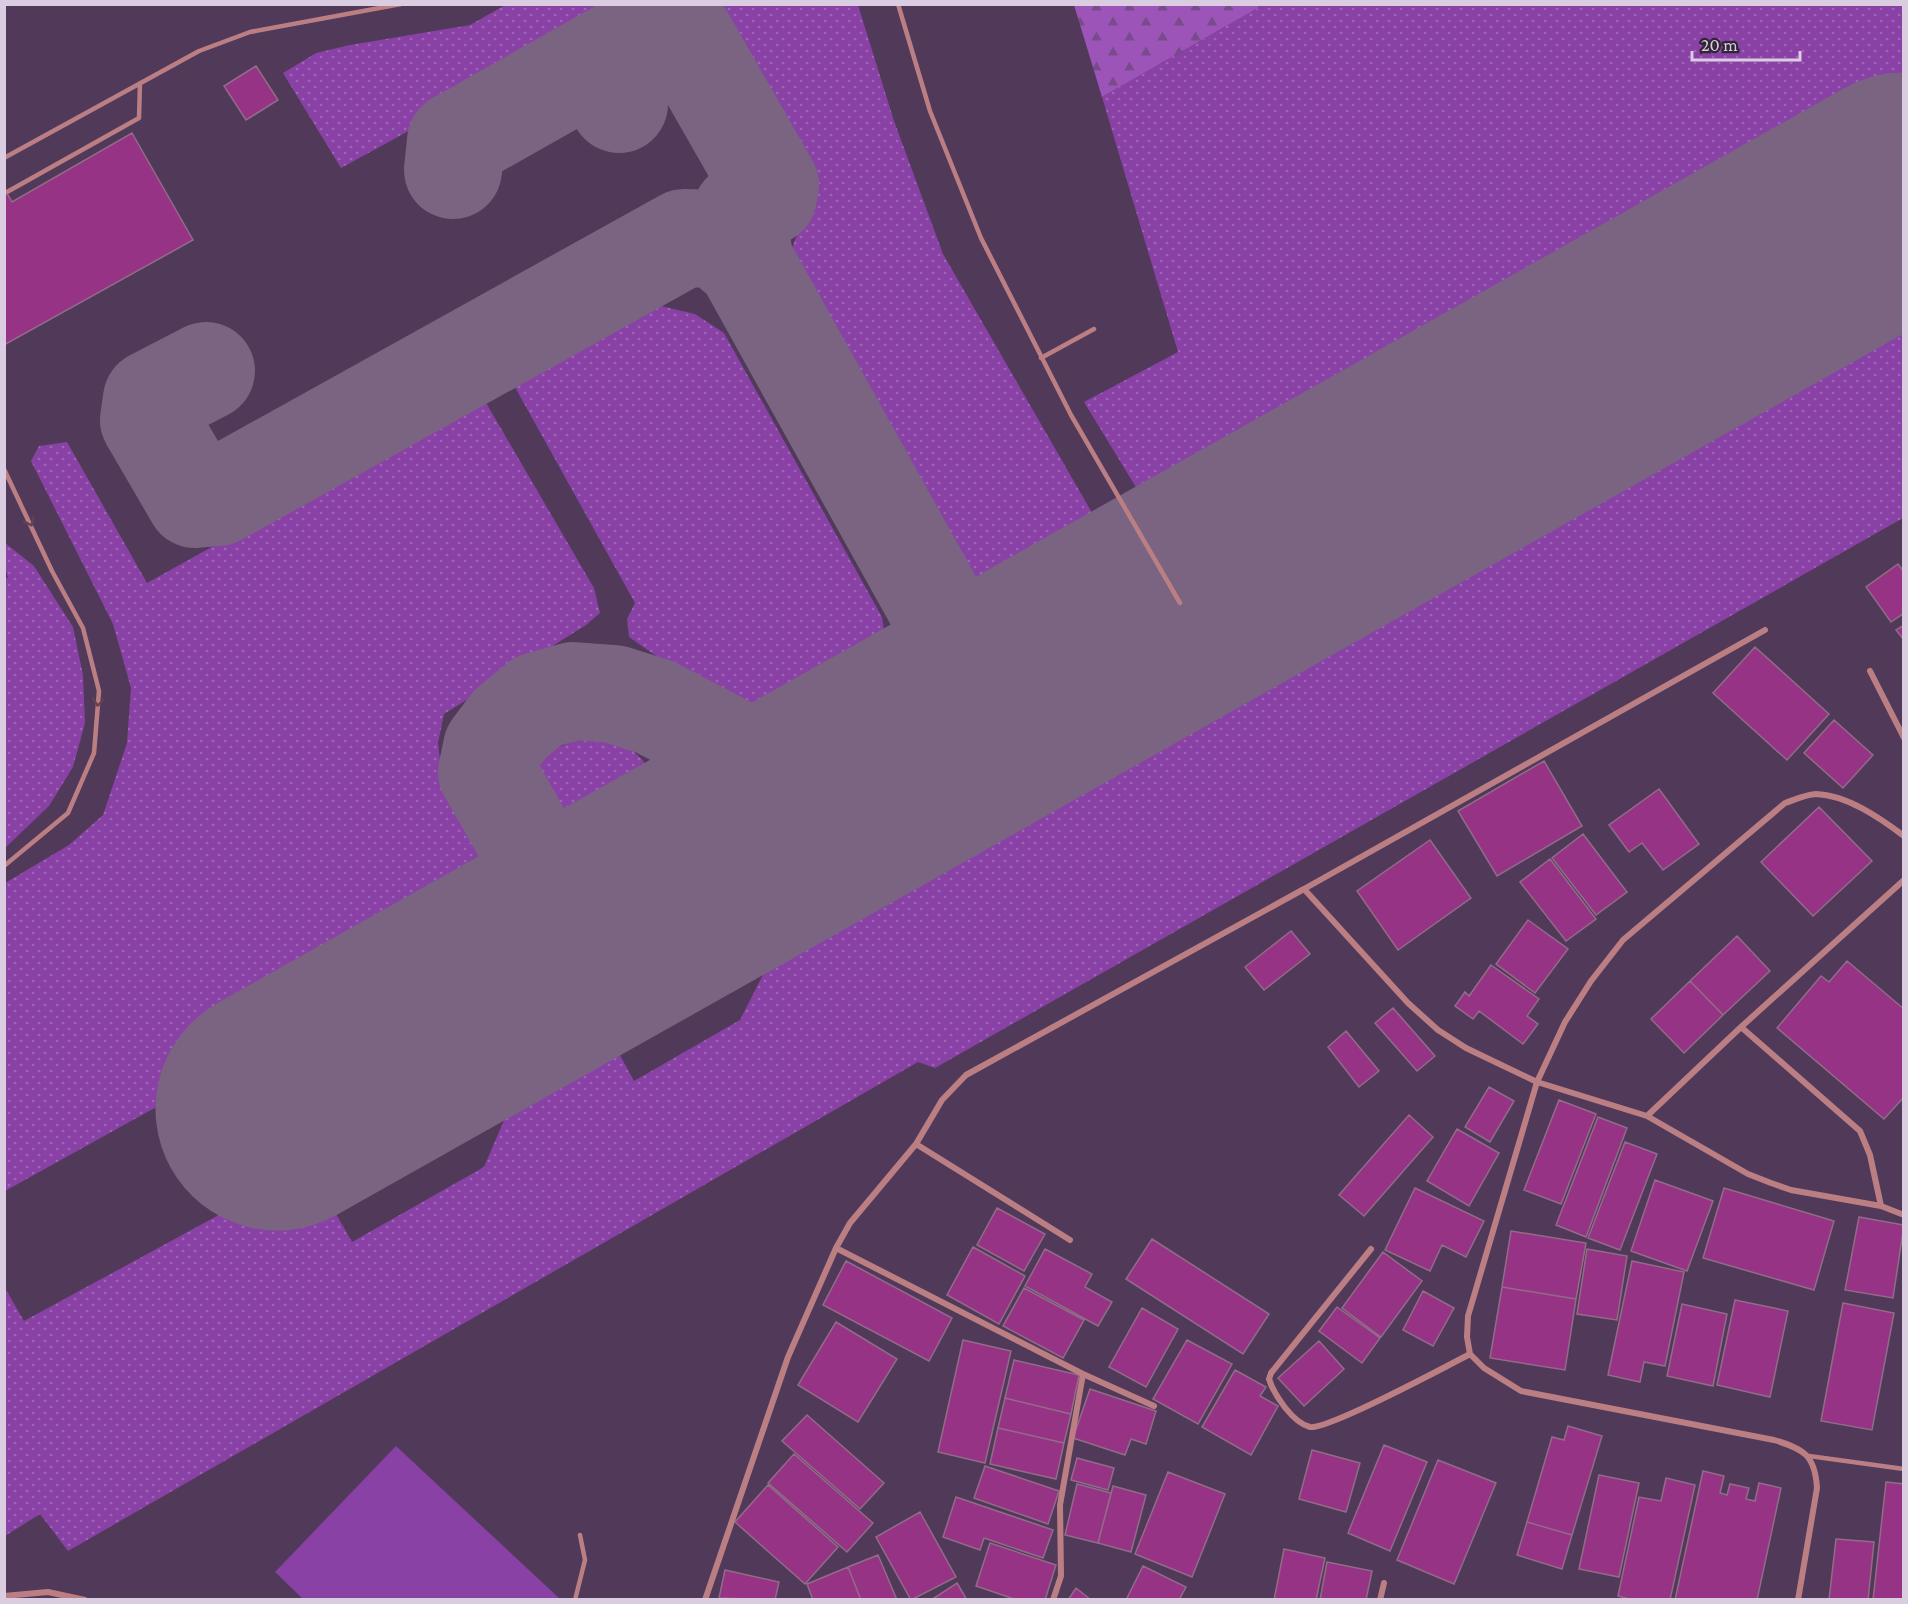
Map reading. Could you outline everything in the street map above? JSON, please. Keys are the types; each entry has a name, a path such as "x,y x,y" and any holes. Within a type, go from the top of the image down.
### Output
{"street":[{"path":"705,1599 788,1358 836,1248 850,1223 916,1144 942,1100 966,1075 1304,889 1765,630"},
{"path":"1870,671 1904,738"},
{"path":"1798,1599 1817,1488 1816,1471 1809,1456 1795,1446 1774,1440 1521,1391 1484,1368 1470,1354 1467,1337 1468,1316 1537,1082 1565,1022 1591,981 1623,940 1785,803 1815,794 1844,801 1888,824 1904,836"},
{"path":"1647,1116 1741,1027 1904,880"},
{"path":"1304,889 1408,1003 1438,1030 1466,1048 1537,1082 1647,1116 1748,1174 1770,1183 1791,1190 1881,1206 1904,1215"},
{"path":"1741,1027 1860,1131 1870,1155 1881,1206"},
{"path":"916,1144 1070,1240"},
{"path":"836,1248 1083,1374 1154,1406"},
{"path":"1371,1249 1271,1373 1269,1379 1273,1390 1301,1423 1316,1427 1386,1398 1470,1354"},
{"path":"1053,1599 1061,1576 1060,1505 1083,1374"},
{"path":"1380,1599 1384,1583"},
{"path":"4,1596 48,1592 85,1599"}],"lane":[{"path":"4,158 199,51 250,32 401,4"},
{"path":"898,4 930,111 981,238 1071,415 1180,603"},
{"path":"7,192 139,118 140,83"},
{"path":"1041,358 1094,329"},
{"path":"4,469 52,571 83,628 99,691 94,753 68,813 4,866"},
{"path":"1809,1456 1904,1469"},
{"path":"575,1599 585,1560 580,1535"}],"shaded area":[{"path":"507,4 639,5 341,168 283,73 316,53 470,25"},
{"path":"688,5 858,5 894,121 943,254 1106,537 1102,564 1093,580 1028,617 997,615 969,602 947,583 795,307 790,280 790,259 807,214"},
{"path":"1263,5 1903,5 1903,120 1196,520 1166,518 1148,507 1084,402 1178,352 1102,97"},
{"path":"1903,265 1903,518 935,1068 918,1062 68,1551 40,1514 5,1536 5,1288 24,1321 309,1166 352,1242 484,1167 544,1027 592,1004 634,1081 740,1020 810,882"},
{"path":"648,303 695,314 724,333 882,617 885,641 884,665 873,699 854,717 813,739 720,700 629,637 627,619 635,603 511,380"},
{"path":"482,396 594,588 600,613 586,625 444,714 438,743 441,770 513,909 5,1191 5,883 69,845 103,815 127,743 131,688 113,624 31,461 39,446 67,442 147,583"},
{"path":"5,543 34,566 73,627 83,675 85,723 73,767 49,806 5,848 4,578 8,578 5,566"},
{"path":"578,738 606,738 630,749 647,766 652,777 653,789 651,801 640,817 583,847 553,821 537,796 533,783 534,770 545,755"},
{"path":"396,1446 560,1599 303,1599 275,1572"}],"green space":[{"path":"1074,4 1263,5 1102,97"}],"building":[{"path":"256,66 278,100 246,120 224,86"},
{"path":"132,133 193,240 4,345 4,188 12,202"},
{"path":"1898,564 1904,572 1904,613 1891,622 1866,587"},
{"path":"1904,625 1904,640 1896,630"},
{"path":"1755,647 1829,714 1787,760 1713,693"},
{"path":"1834,720 1873,755 1843,788 1804,753"},
{"path":"1544,761 1582,826 1497,876 1458,811"},
{"path":"1659,789 1699,844 1663,870 1642,843 1629,852 1609,825"},
{"path":"1819,807 1872,861 1813,916 1761,862"},
{"path":"1583,834 1627,892 1596,915 1552,858"},
{"path":"1430,840 1471,898 1398,950 1357,891"},
{"path":"1550,859 1596,919 1566,941 1520,882"},
{"path":"1528,920 1568,949 1535,993 1496,964"},
{"path":"1291,931 1310,954 1264,990 1245,967"},
{"path":"1737,936 1770,971 1723,1015 1690,981"},
{"path":"1847,961 1904,1009 1904,1097 1884,1119 1777,1028 1821,976 1829,982"},
{"path":"1491,965 1539,999 1527,1016 1538,1024 1523,1044 1479,1011 1473,1019 1455,1006 1465,992 1469,996"},
{"path":"1690,981 1723,1015 1684,1053 1651,1019"},
{"path":"1393,1008 1435,1056 1417,1071 1375,1023"},
{"path":"1346,1031 1379,1071 1359,1087 1328,1047"},
{"path":"1489,1087 1514,1101 1490,1142 1465,1127"},
{"path":"1559,1100 1596,1114 1561,1204 1524,1190"},
{"path":"1409,1115 1433,1137 1364,1216 1339,1195"},
{"path":"1598,1117 1627,1128 1586,1237 1556,1225"},
{"path":"1457,1129 1499,1153 1469,1206 1427,1181"},
{"path":"1625,1142 1657,1154 1620,1250 1588,1238"},
{"path":"1655,1180 1713,1201 1687,1271 1631,1251"},
{"path":"1415,1188 1484,1221 1466,1257 1442,1245 1430,1271 1385,1250"},
{"path":"1724,1188 1834,1221 1814,1290 1703,1258"},
{"path":"997,1208 1045,1234 1024,1271 977,1245"},
{"path":"1859,1217 1904,1225 1893,1298 1845,1290"},
{"path":"1511,1231 1586,1243 1576,1299 1502,1287"},
{"path":"1152,1239 1269,1314 1243,1354 1126,1279"},
{"path":"973,1247 1025,1276 999,1324 947,1295"},
{"path":"1045,1249 1092,1274 1085,1287 1112,1302 1098,1326 1025,1286"},
{"path":"1587,1249 1627,1256 1617,1320 1577,1314"},
{"path":"1383,1252 1422,1281 1381,1337 1342,1308"},
{"path":"846,1261 952,1318 929,1361 823,1305"},
{"path":"1632,1261 1684,1272 1665,1366 1644,1362 1640,1382 1608,1375"},
{"path":"1502,1287 1576,1299 1565,1370 1490,1358"},
{"path":"1024,1288 1084,1320 1063,1358 1003,1326"},
{"path":"1423,1291 1454,1308 1433,1346 1403,1330"},
{"path":"1735,1300 1788,1311 1770,1397 1717,1385"},
{"path":"1843,1303 1894,1313 1872,1430 1821,1421"},
{"path":"1682,1304 1727,1314 1713,1386 1667,1376"},
{"path":"1337,1307 1380,1338 1362,1363 1319,1331"},
{"path":"1142,1308 1178,1329 1146,1387 1109,1367"},
{"path":"836,1322 897,1359 858,1422 798,1385"},
{"path":"963,1340 1011,1351 985,1463 938,1452"},
{"path":"1187,1340 1232,1364 1198,1424 1153,1399"},
{"path":"1319,1341 1344,1369 1304,1406 1278,1378"},
{"path":"1014,1360 1079,1375 1071,1414 1005,1398"},
{"path":"1235,1370 1266,1387 1260,1396 1278,1406 1251,1455 1202,1427"},
{"path":"1090,1389 1156,1411 1146,1444 1131,1439 1125,1455 1073,1438"},
{"path":"1005,1398 1071,1414 1064,1443 998,1428"},
{"path":"807,1415 884,1483 860,1509 782,1441"},
{"path":"1568,1426 1602,1436 1572,1535 1527,1522 1552,1437 1564,1440"},
{"path":"998,1428 1064,1443 1056,1479 990,1464"},
{"path":"1384,1445 1427,1462 1390,1551 1348,1533"},
{"path":"1312,1450 1360,1463 1346,1512 1299,1499"},
{"path":"794,1454 873,1523 847,1552 768,1483"},
{"path":"1077,1458 1114,1468 1108,1490 1071,1480"},
{"path":"1438,1460 1496,1483 1454,1584 1397,1560"},
{"path":"985,1466 1059,1491 1048,1524 974,1498"},
{"path":"1703,1471 1724,1476 1720,1493 1727,1495 1730,1484 1749,1488 1746,1499 1755,1501 1759,1483 1781,1488 1757,1600 1675,1600"},
{"path":"1168,1472 1225,1494 1192,1577 1135,1554"},
{"path":"1599,1475 1639,1483 1619,1577 1579,1569"},
{"path":"1666,1478 1695,1485 1670,1600 1633,1600 1618,1596 1639,1497 1661,1501"},
{"path":"1886,1482 1904,1484 1904,1600 1873,1600"},
{"path":"1077,1484 1111,1493 1098,1543 1065,1535"},
{"path":"768,1485 838,1547 805,1584 735,1522"},
{"path":"1113,1486 1146,1495 1131,1552 1098,1543"},
{"path":"956,1497 1053,1530 1043,1558 984,1538 980,1550 943,1537"},
{"path":"920,1512 956,1577 911,1600 876,1537"},
{"path":"1527,1522 1572,1535 1562,1569 1517,1555"},
{"path":"1836,1539 1874,1542 1868,1600 1829,1600"},
{"path":"990,1543 1056,1565 1045,1600 1017,1600 976,1586"},
{"path":"1284,1549 1325,1558 1316,1600 1274,1600"},
{"path":"878,1555 897,1600 861,1600 848,1567"},
{"path":"1327,1562 1372,1571 1366,1600 1320,1600"},
{"path":"1143,1566 1186,1587 1179,1600 1126,1600"},
{"path":"848,1567 861,1600 813,1600 807,1584"},
{"path":"725,1570 779,1582 775,1600 719,1598"},
{"path":"957,1583 967,1600 931,1600"},
{"path":"1076,1588 1091,1600 1068,1600"}],"taxiway":[{"path":"619,104 606,73 610,54 659,27 685,36 770,185 768,196 742,212 739,230 745,262"},
{"path":"453,170 456,141 610,54"},
{"path":"206,371 152,399 149,420 195,499 218,497 684,238 717,239 745,262 963,654"},
{"path":"922,748 953,706 960,683 963,654 991,668 1049,676"},
{"path":"582,939 487,772 492,748 510,724 538,701 573,691 614,694 655,707 831,799"}],"runway":[{"path":"277,1109 1904,194"}]}
